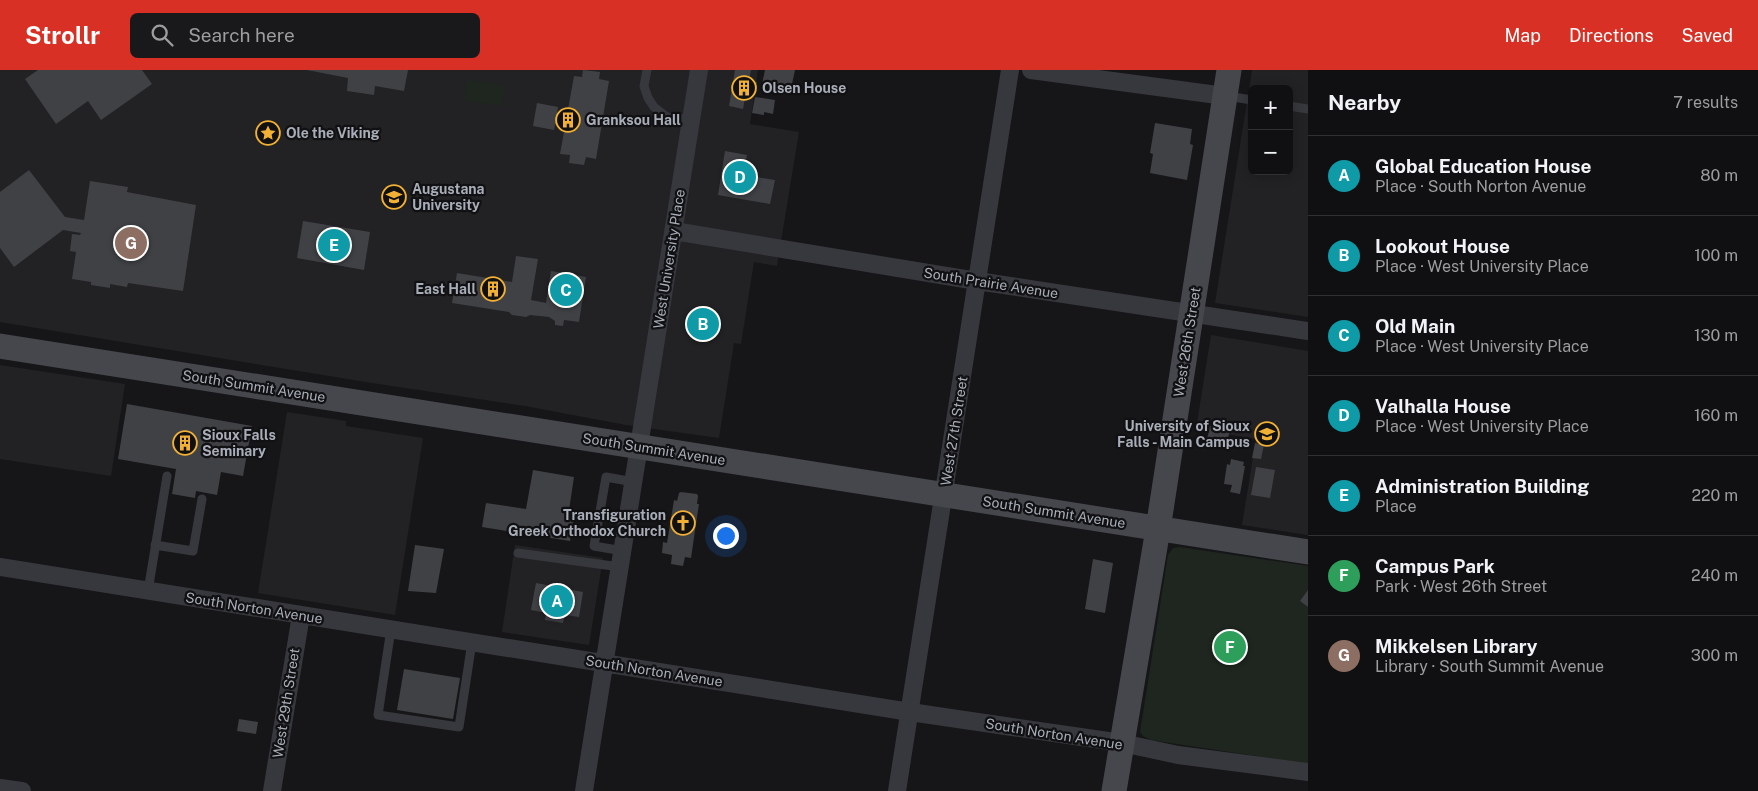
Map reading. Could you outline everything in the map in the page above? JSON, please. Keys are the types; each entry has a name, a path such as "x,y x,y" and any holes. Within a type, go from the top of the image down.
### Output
{"street":[{"name":"West University Place","path":"584,791 700,70"},
{"name":"West 27th Street","path":"897,791 1010,70"},
{"path":"1030,70 1225,96"},
{"name":"West 26th Street","path":"1114,791 1158,529 1229,70"},
{"name":"South Prairie Avenue","path":"674,231 978,281 1308,331"},
{"name":"South Summit Avenue","path":"0,346 1308,552"},
{"name":"South Norton Avenue","path":"0,566 301,616 910,712 1122,743 1178,755 1308,772"},
{"name":"West 29th Street","path":"272,791 301,616"},
{"path":"0,788 22,791"}],"lane":[{"path":"647,70 644,86 648,98 654,107 667,117 692,120"},
{"path":"1225,96 1248,99"},
{"path":"1293,107 1308,109"},
{"path":"148,590 167,476"},
{"path":"621,559 594,546 606,477 634,482"},
{"path":"156,545 193,551 202,499"},
{"path":"518,553 621,559"},
{"path":"391,629 378,714 459,727 472,642"}],"shaded area":[{"name":"Augustana University","path":"0,70 758,70 750,124 799,132 777,266 754,262 741,344 734,343 719,438 626,425 525,406 0,322"},
{"path":"1252,70 1308,70 1308,317 1215,303 1248,95 1248,175 1293,175 1293,85 1250,85"},
{"path":"467,80 505,86 501,106 464,100"},
{"name":"University of Sioux Falls - Main Campus","path":"1211,335 1308,351 1308,535 1242,525 1256,439 1196,429"},
{"path":"0,365 125,384 111,476 0,459"},
{"path":"287,412 346,421 346,426 423,438 395,615 258,593"},
{"path":"515,545 603,558 589,645 502,632"},
{"path":"1180,547 1308,566 1308,764 1151,740 1140,732 1168,555 1173,548"}],"building":[{"path":"38,70 142,70 152,84 101,120 88,101 56,124 25,79"},
{"path":"307,70 408,70 404,91 375,86 374,95 347,91 348,78"},
{"name":"Granksou Hall","path":"583,70 600,72 599,79 609,81 596,159 586,157 584,165 569,163 570,155 560,154 565,126 555,124 554,130 533,126 537,103 558,107 557,114 567,115 574,76 582,77"},
{"name":"Olsen House","path":"735,70 751,70 749,81 757,82 755,94 746,93 743,109 729,106"},
{"path":"765,70 795,70 791,89 781,88 780,91 768,89 769,85 762,84"},
{"path":"755,97 775,100 773,114 764,112 764,115 752,113"},
{"path":"1155,123 1192,129 1190,144 1193,145 1187,180 1150,173 1153,154 1150,153"},
{"path":"725,151 747,155 743,175 775,180 770,204 718,195"},
{"path":"29,170 65,217 84,220 90,181 128,187 127,192 196,205 183,291 128,283 127,287 110,284 110,288 72,279 76,252 70,251 72,234 80,235 81,233 63,230 14,267 0,248 0,192"},
{"path":"303,221 370,232 364,270 297,258"},
{"name":"East Hall","path":"516,256 538,259 531,300 546,303 551,271 586,277 579,322 564,320 563,326 555,325 555,321 549,317 512,315 509,312 452,303 457,273 512,282"},
{"path":"691,313 718,318 715,334 687,329"},
{"name":"Sioux Falls Seminary","path":"127,404 252,426 243,476 221,472 217,495 196,491 195,498 172,494 176,469 118,459"},
{"path":"1210,426 1230,430 1226,448 1206,444"},
{"path":"1255,443 1264,445 1261,459 1252,458"},
{"path":"1231,459 1244,462 1240,494 1230,492 1232,485 1224,484 1227,464 1230,465"},
{"path":"1256,467 1275,470 1270,498 1251,495"},
{"path":"533,470 574,477 568,517 574,518 570,541 482,527 486,503 526,509"},
{"name":"Transfiguration Greek Orthodox Church","path":"681,492 697,494 697,504 699,504 691,558 685,557 683,566 671,564 672,555 662,553 663,542 667,543 674,500 677,501"},
{"path":"415,545 444,549 436,593 408,591"},
{"path":"1093,559 1113,563 1105,613 1085,609"},
{"path":"536,583 583,592 579,617 565,615 563,623 545,620 546,613 531,610"},
{"path":"1308,590 1308,607 1300,601"},
{"path":"404,669 460,678 453,719 397,710"},
{"path":"239,719 258,722 256,734 237,731"}],"place":[{"name":"Olsen House","path":"744,88"},
{"name":"Granksou Hall","path":"568,120"},
{"name":"Ole the Viking","path":"268,133"},
{"name":"Valhalla House","path":"740,177"},
{"name":"Augustana University","path":"394,197"},
{"name":"Mikkelsen Library","path":"131,243"},
{"name":"Administration Building","path":"334,245"},
{"name":"East Hall","path":"493,289"},
{"name":"Old Main","path":"566,290"},
{"name":"Lookout House","path":"703,324"},
{"name":"University of Sioux Falls - Main Campus","path":"1267,434"},
{"name":"Sioux Falls Seminary","path":"185,443"},
{"name":"Transfiguration Greek Orthodox Church","path":"683,523"},
{"name":"Global Education House","path":"557,601"},
{"name":"Campus Park","path":"1230,647"}]}
